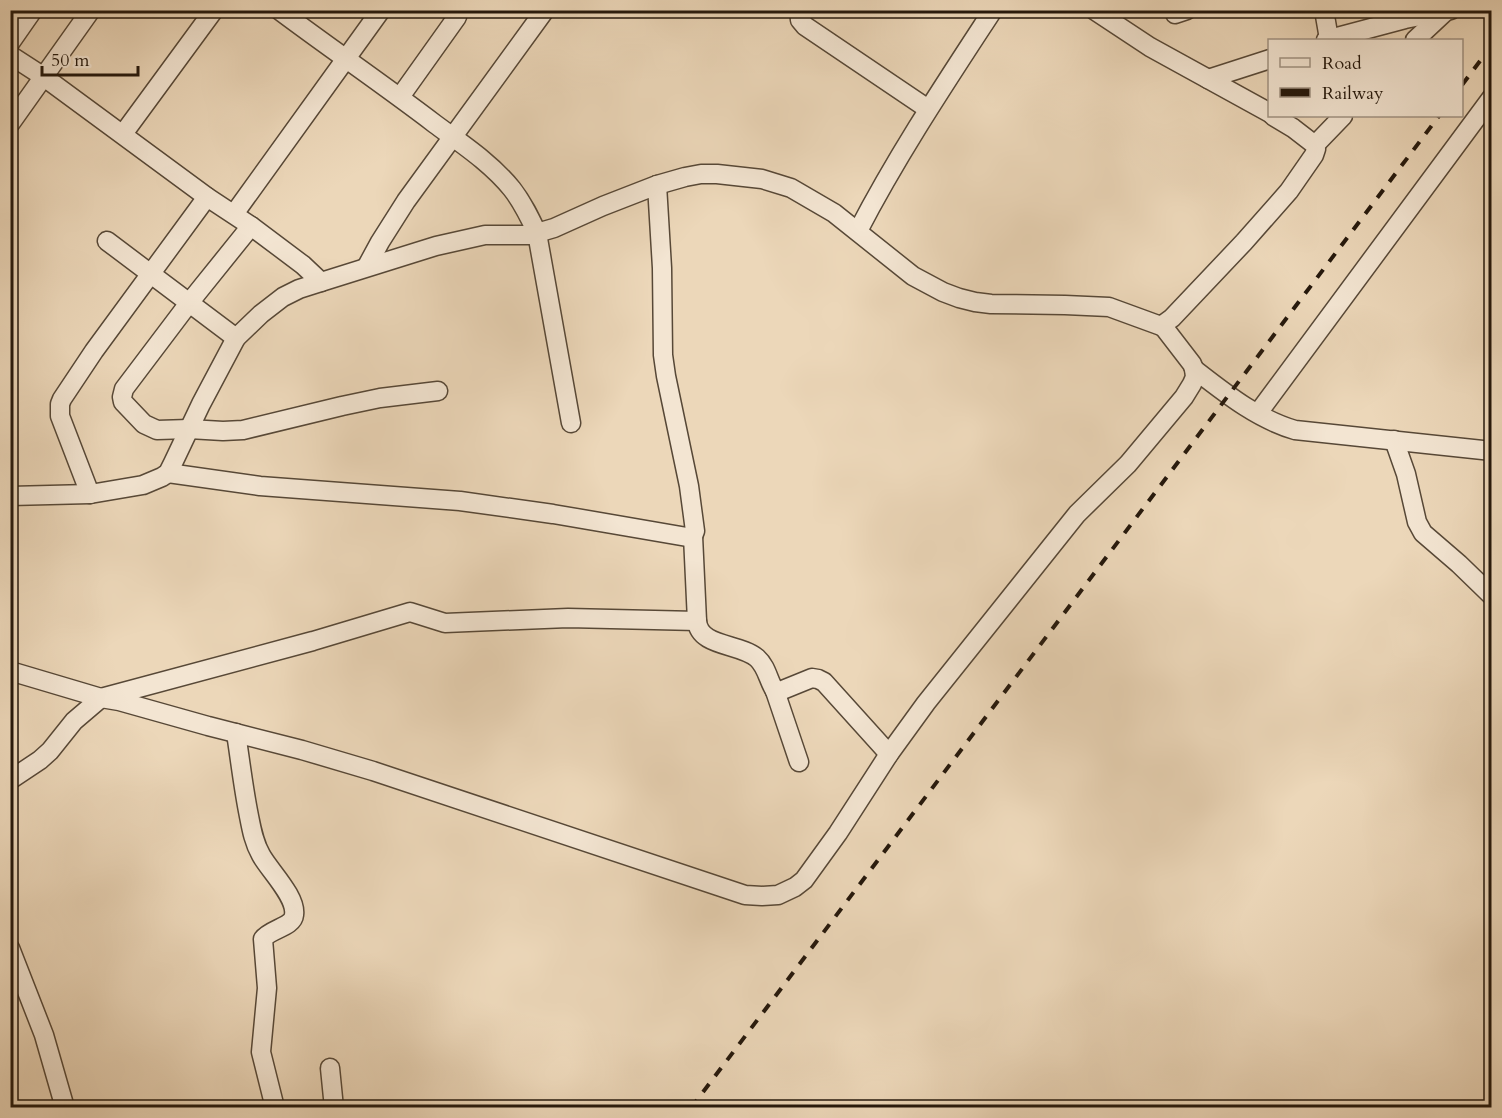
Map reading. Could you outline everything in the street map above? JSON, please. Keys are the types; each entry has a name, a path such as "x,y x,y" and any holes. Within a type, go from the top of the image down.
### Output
{"street":[{"path":"10,43 33,10"},
{"path":"10,124 92,10"},
{"path":"123,134 214,10"},
{"path":"279,10 454,137 497,173 513,191 537,233 571,423"},
{"path":"234,214 381,10"},
{"path":"367,266 406,201 545,10"},
{"path":"799,10 800,20 805,26 928,110"},
{"path":"858,231 873,200 993,10"},
{"path":"1094,10 1150,47 1268,112"},
{"path":"1324,10 1328,39"},
{"path":"1332,39 1405,19 1451,10"},
{"path":"1416,39 1446,11"},
{"path":"400,97 458,17"},
{"path":"10,56 44,77 207,197 251,226 303,265 321,282"},
{"path":"1208,79 1268,59"},
{"path":"1258,413 1491,97"},
{"path":"1276,117 1315,145"},
{"path":"10,496 90,494 144,485 168,473 236,338 261,314 283,297 299,289 367,266 473,237 523,236 537,233 657,185 701,174 762,179 800,192 834,213 913,276 959,298 991,304 1110,307 1162,325 1172,318 1289,191 1314,155 1315,145 1342,117"},
{"path":"657,185 662,267 663,355 689,486 695,531 693,536 697,628 701,634 714,641 742,649 759,660 775,691 799,762"},
{"path":"90,494 60,416 60,405 94,351 207,197"},
{"path":"251,226 124,389 122,397 125,406 144,424 164,431 243,430 380,398 438,391"},
{"path":"107,241 236,338"},
{"path":"10,671 101,698 302,750 373,771 717,886 752,896 778,895 804,880 926,703 1082,508 1128,464 1192,384 1195,377 1192,364 1162,325"},
{"path":"1194,369 1228,395 1280,425 1295,430 1491,451"},
{"path":"1394,440 1406,474 1416,522 1423,533 1466,570 1491,596"},
{"path":"168,473 260,486 459,501 554,514 687,537 693,536"},
{"path":"10,780 50,751 74,722 101,698 313,641 410,612 445,623 567,618 697,621"},
{"path":"775,691 812,678 820,680 836,694 890,754"},
{"path":"236,733 244,792 255,844 287,892 295,913 290,922 263,939 267,988 261,1052 275,1107"},
{"path":"10,948 44,1035 65,1107"},
{"path":"330,1068 334,1107"}],"railway":[{"path":"1463,84 1492,45"},
{"path":"691,1108 1438,117"}]}
